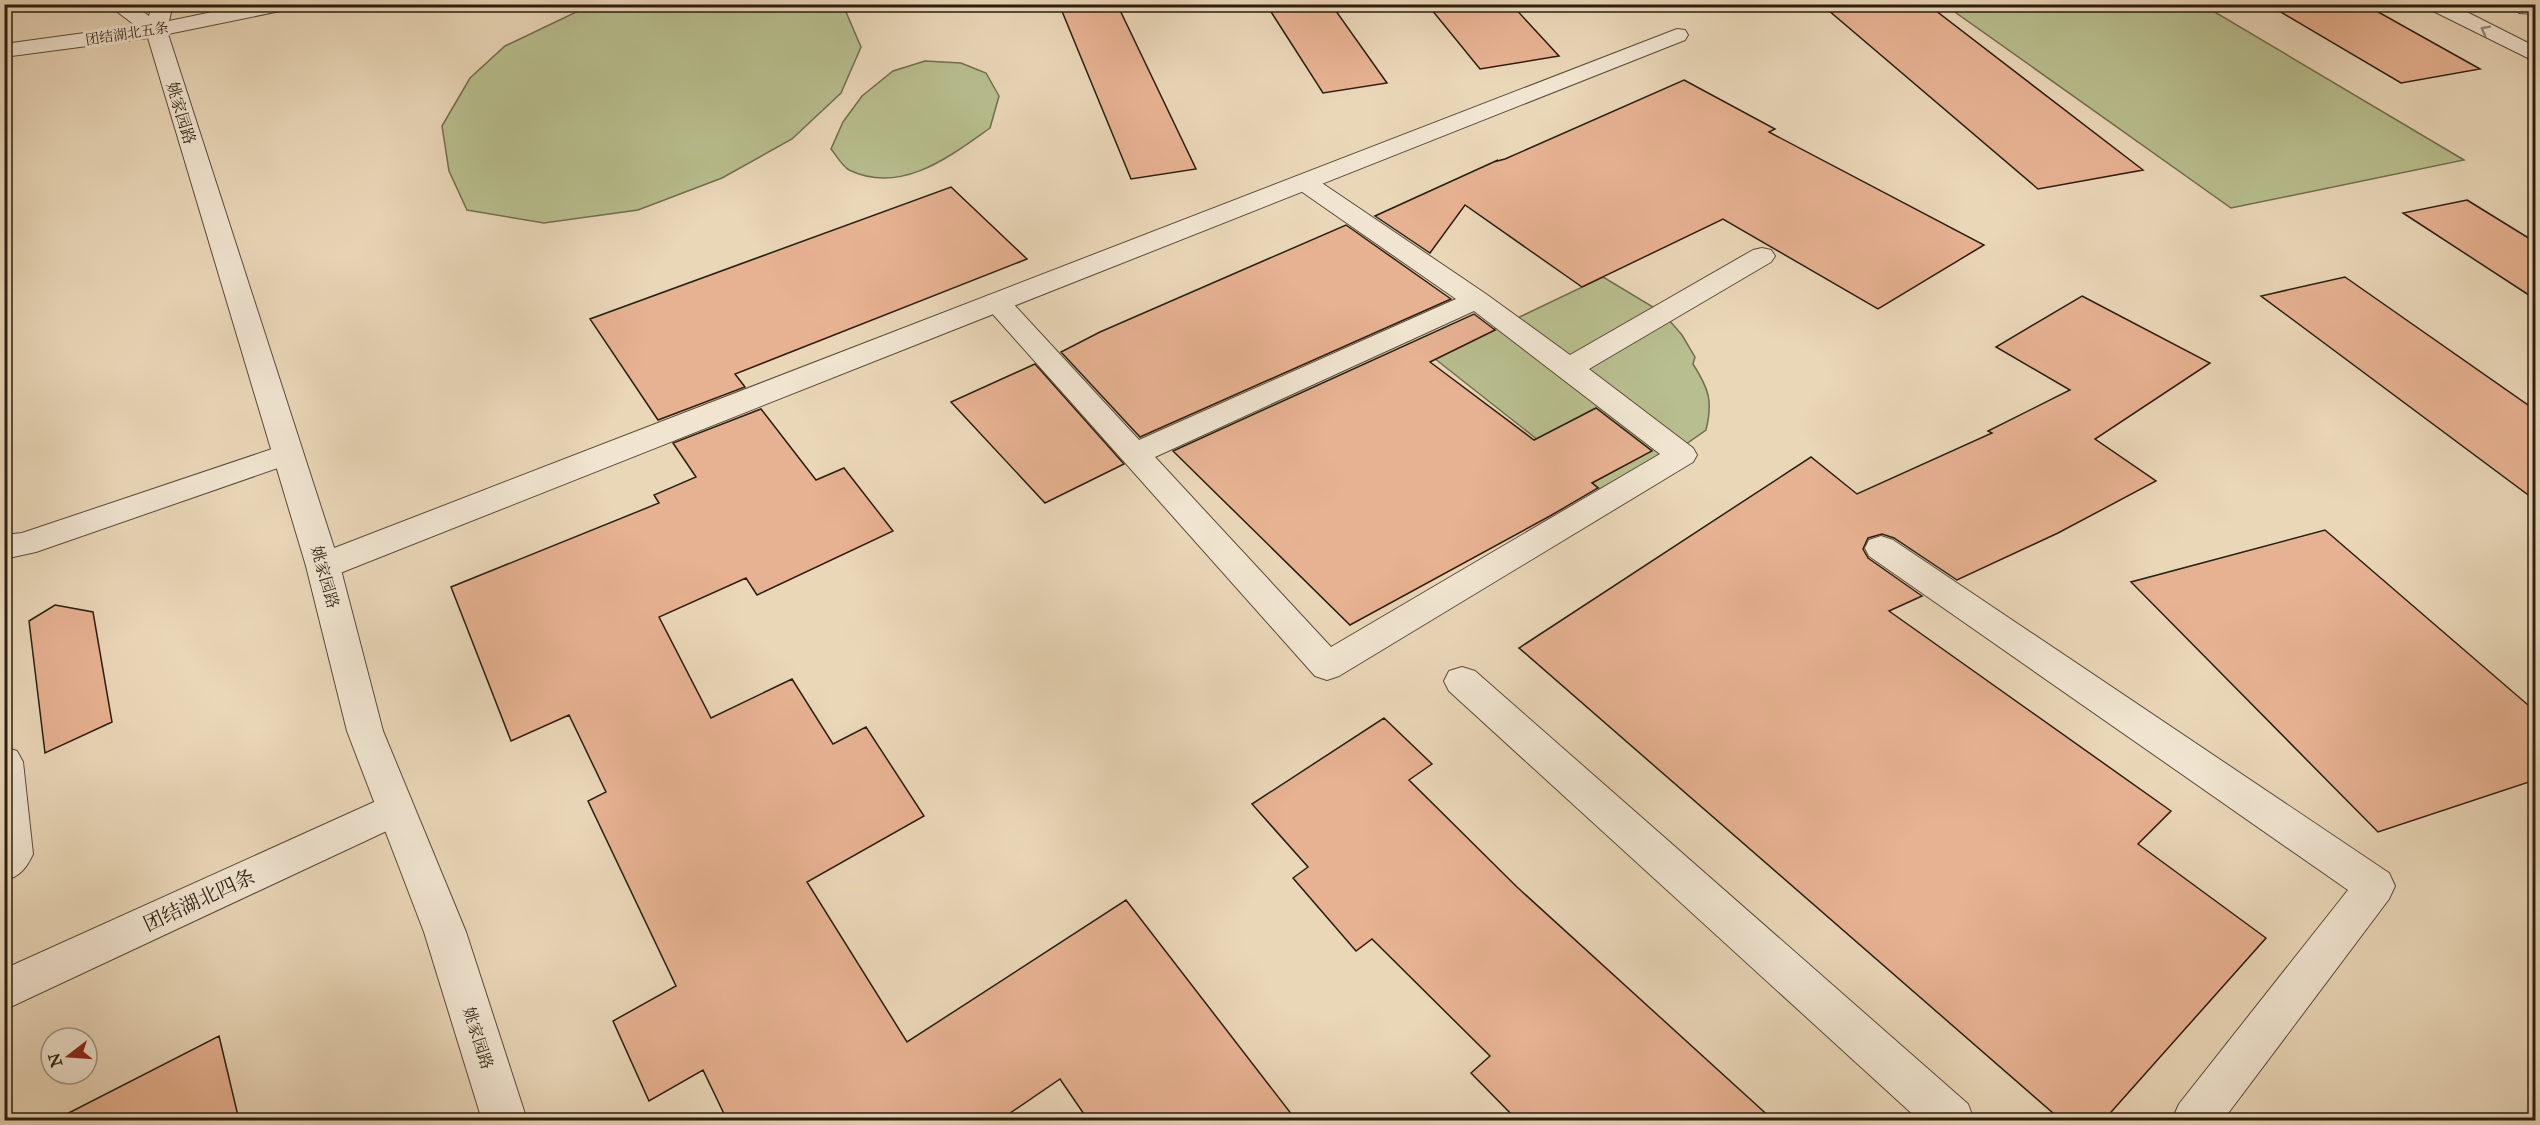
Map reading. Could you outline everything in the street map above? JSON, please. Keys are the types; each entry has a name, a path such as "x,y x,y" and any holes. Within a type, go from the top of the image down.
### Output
{"street":[{"path":"117,4 159,17"},
{"name":"团结湖北五条","path":"4,51 159,17 285,4"},
{"path":"2434,4 2535,56"},
{"name":"姚家园路","path":"159,17 286,454 324,566 365,731 394,809 445,932 505,1120"},
{"path":"324,566 1677,35"},
{"path":"996,302 1327,666 1682,455 1476,300 1304,182"},
{"path":"1569,368 1762,256"},
{"path":"1135,454 1476,300"},
{"path":"4,548 24,544 286,454"},
{"path":"1881,548 2375,886 2196,1120"},
{"path":"1462,681 1952,1120"},
{"path":"4,762 13,854 4,864"},
{"name":"团结湖北四条","path":"4,990 394,809"}],"green space":[{"path":"593,4 835,5 846,12 861,47 841,93 792,139 722,178 638,210 544,223 467,210 449,171 442,126 470,78 505,46"},
{"path":"1945,5 2203,5 2464,160 2231,208"},
{"path":"925,61 961,63 986,73 999,96 990,128 941,161 906,175 887,178 868,177 846,168 831,149 843,122 862,96 893,71"},
{"path":"1603,277 1663,313 1682,335 1695,357 1693,364 1706,388 1709,403 1706,430 1612,496 1600,489 1434,358"}],"building":[{"path":"1059,4 1117,4 1196,169 1131,179"},
{"path":"1266,4 1331,4 1387,83 1323,93"},
{"path":"1427,4 1511,4 1559,56 1480,69"},
{"path":"1821,4 1927,4 2143,170 2038,189"},
{"path":"2267,4 2364,4 2480,69 2401,83"},
{"path":"1684,80 1775,129 1769,132 1984,245 1878,309 1723,219 1582,287 1465,205 1430,253 1375,216"},
{"path":"951,187 1027,259 735,374 745,387 658,420 590,319"},
{"path":"2467,200 2535,242 2535,299 2403,213"},
{"path":"1346,225 1451,299 1140,437 1061,352 1100,332"},
{"path":"2345,277 2535,410 2535,500 2261,296"},
{"path":"2082,296 2210,363 2095,439 2156,481 2058,533 1957,580 1894,538 1882,534 1868,538 1863,549 1868,558 1922,596 1889,611 2171,811 2138,844 2266,938 2104,1120 2061,1120 1519,648 1811,457 1857,494 1992,433 1988,431 2070,390 1996,347"},
{"path":"1474,314 1495,330 1430,362 1534,440 1596,408 1652,451 1592,483 1598,488 1550,516 1350,625 1173,451"},
{"path":"1035,364 1124,464 1045,503 951,402"},
{"path":"761,409 816,480 844,468 893,531 757,595 746,578 659,617 711,718 792,679 833,744 866,727 924,816 807,882 907,1042 1126,900 1296,1120 1088,1120 1060,1079 1000,1120 727,1120 703,1070 649,1101 613,1021 676,986 588,801 606,792 569,715 511,741 451,587 659,503 654,495 696,477 673,443"},
{"path":"2325,530 2535,711 2535,780 2378,832 2131,582"},
{"path":"55,605 93,612 112,722 45,753 29,621"},
{"path":"1384,718 1432,764 1409,780 1517,887 1773,1120 1517,1120 1471,1073 1490,1056 1372,939 1356,951 1293,878 1308,867 1252,804"},
{"path":"219,1036 239,1120 55,1120"}]}
